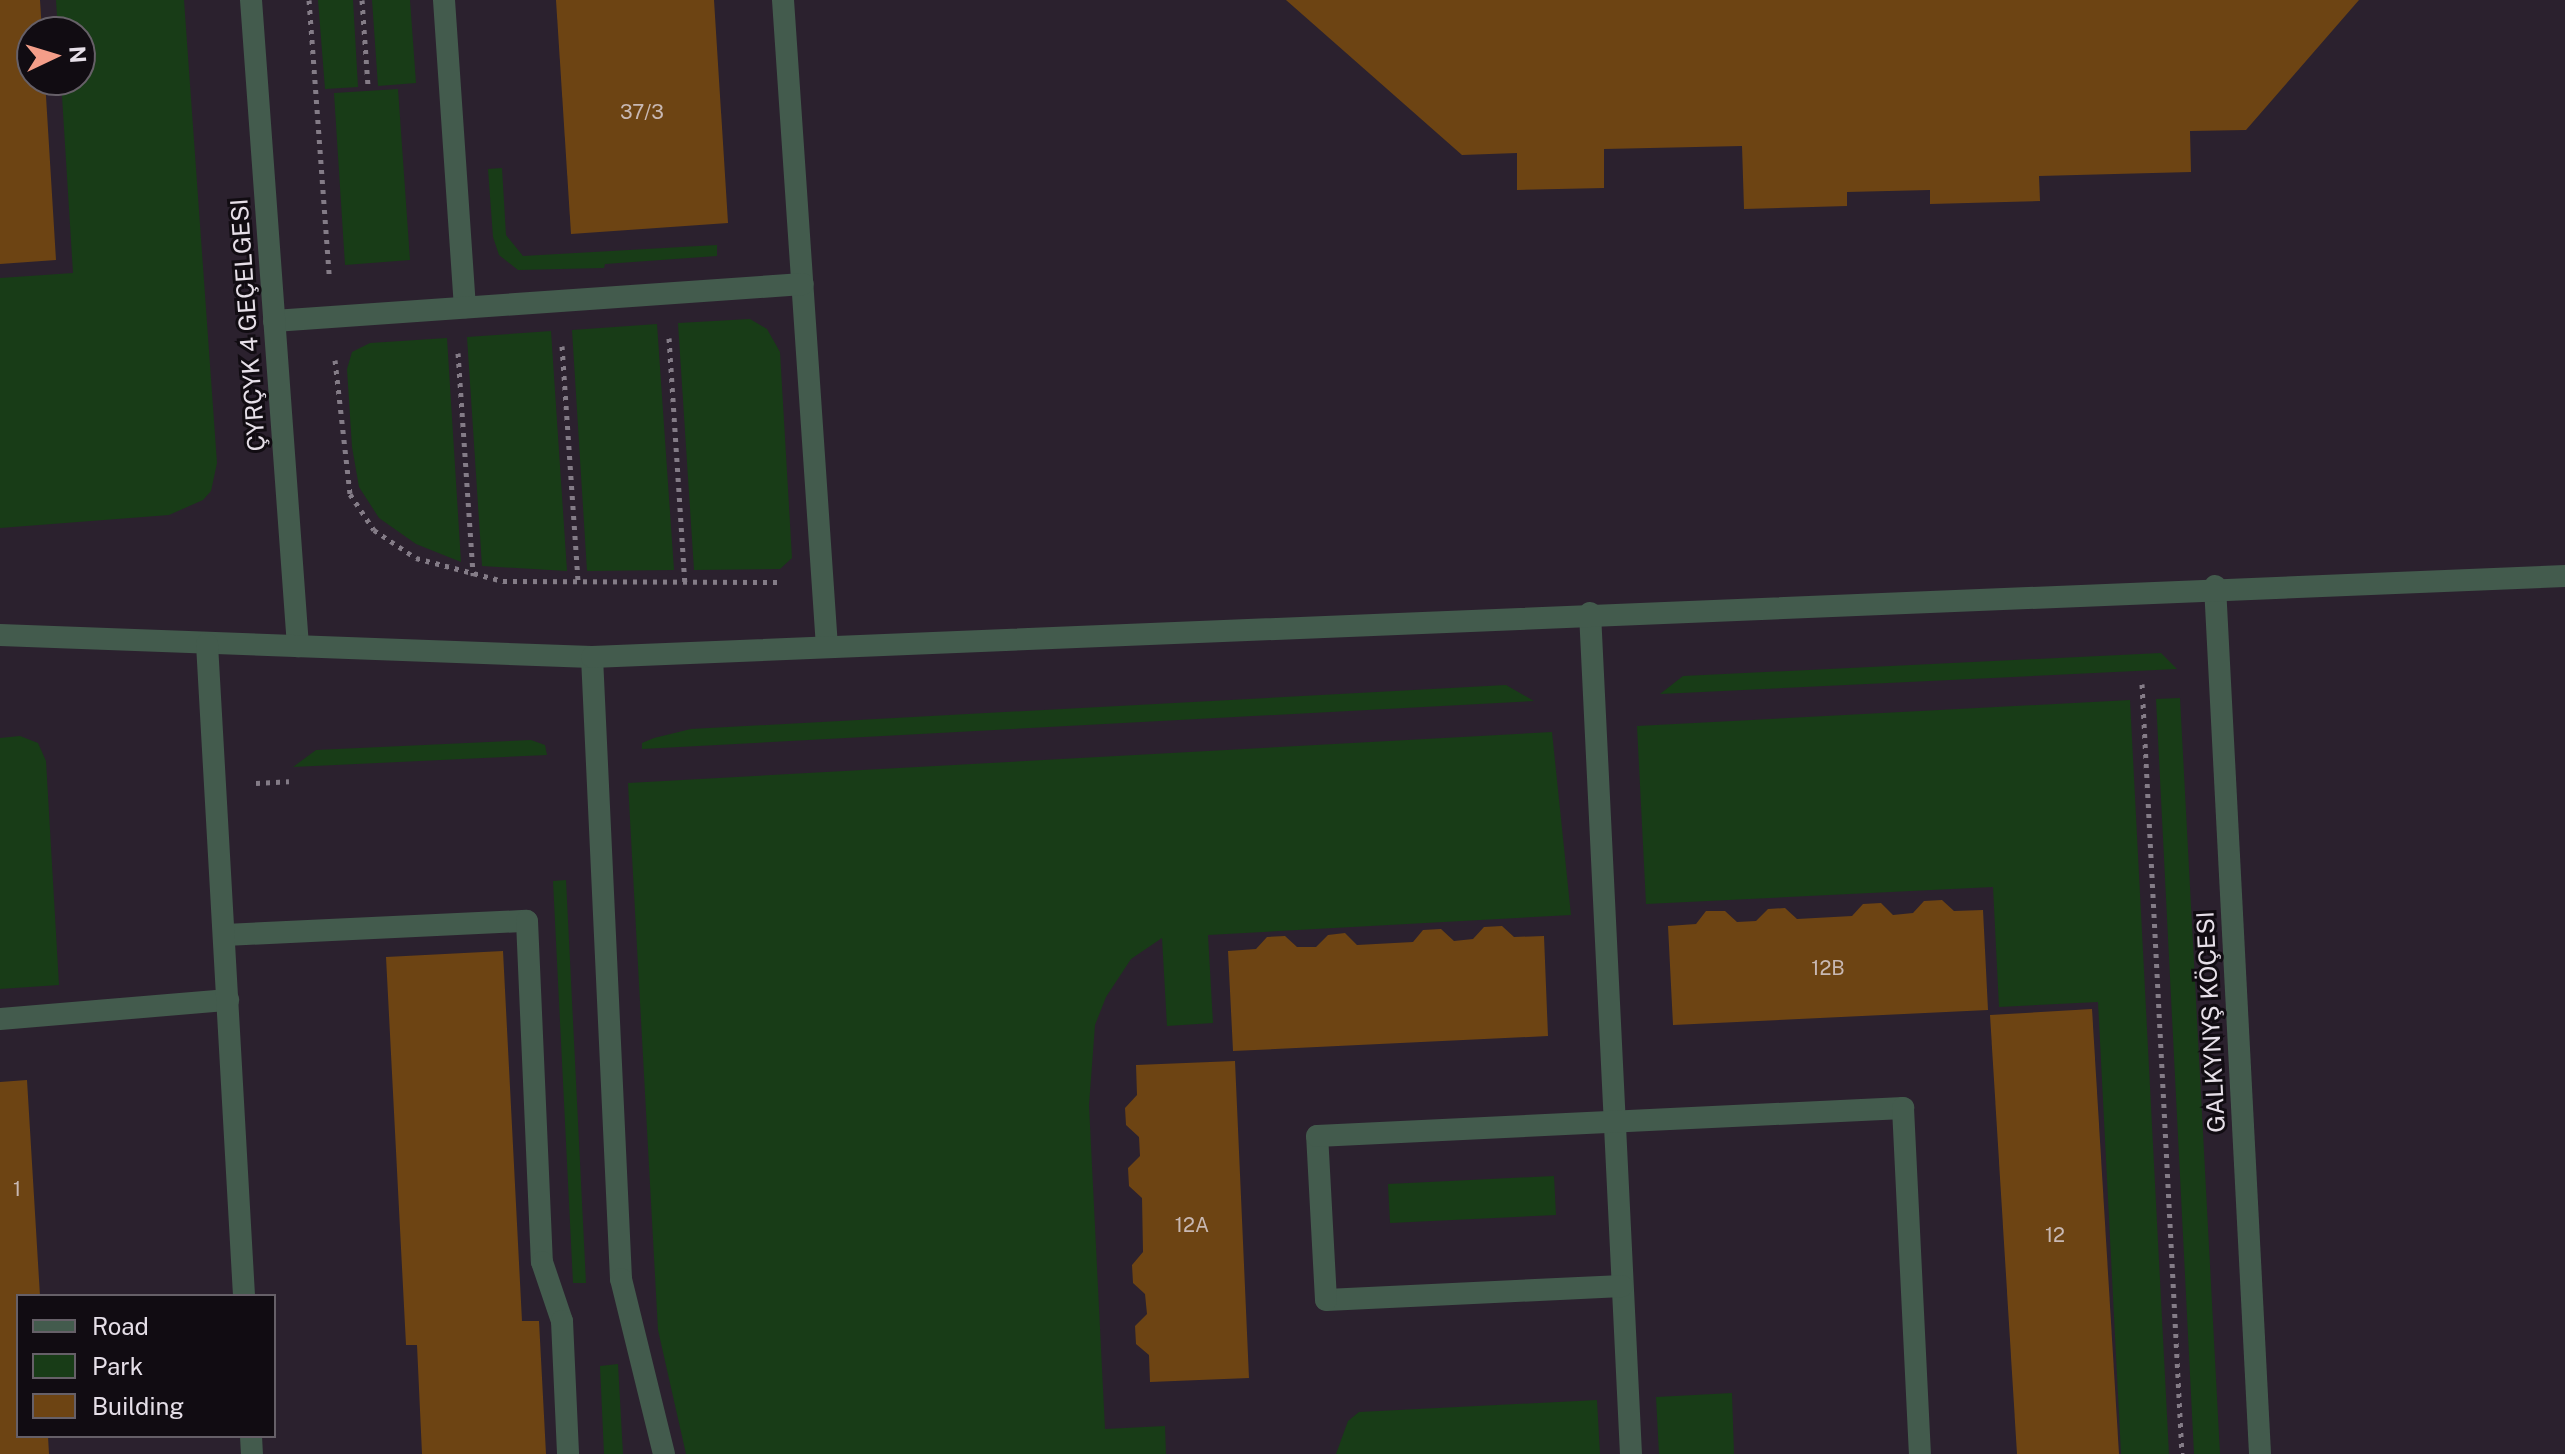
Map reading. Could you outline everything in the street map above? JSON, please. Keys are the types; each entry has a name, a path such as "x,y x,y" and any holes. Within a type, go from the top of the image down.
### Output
{"street":[{"name":"ÇYRÇYK 4 GEÇELGESI","path":"251,0 298,646"},
{"path":"444,0 465,307"},
{"path":"783,0 827,647"},
{"path":"274,321 803,284"},
{"path":"0,635 592,657 2215,586 2565,576"},
{"name":"GALKYNYŞ KÖÇESI","path":"2215,586 2260,1454"},
{"path":"1590,613 1631,1454"},
{"path":"207,644 244,1294"},
{"path":"592,657 621,1279 664,1454"},
{"path":"225,935 527,921 542,1262 562,1321 568,1454"},
{"path":"0,1019 228,1000"},
{"path":"1622,1286 1326,1300 1317,1136 1903,1108 1920,1454"}],"path":[{"path":"309,0 330,276"},
{"path":"362,0 368,86"},
{"path":"668,323 685,583"},
{"path":"561,331 578,583"},
{"path":"457,337 473,575"},
{"path":"335,358 344,474 359,513 395,547 442,569 473,575 578,583 781,582"},
{"path":"2142,684 2182,1454"}],"green space":[{"path":"56,0 184,0 217,463 211,491 203,500 169,515 0,528 0,278 73,273 62,96 96,96 96,16 57,16"},
{"path":"318,0 353,0 358,87 325,89"},
{"path":"372,0 410,0 416,83 378,86"},
{"path":"398,89 410,260 345,265 334,93"},
{"path":"502,168 506,235 523,256 717,245 717,256 605,264 604,268 518,270 499,255 493,237 488,169"},
{"path":"750,319 767,329 780,352 792,558 780,569 694,570 678,323"},
{"path":"657,324 674,570 587,571 572,330"},
{"path":"551,331 567,571 482,566 467,337"},
{"path":"447,338 461,562 416,544 379,518 359,487 352,447 347,369 352,352 370,343"},
{"path":"2161,653 2177,669 1660,694 1683,676"},
{"path":"1506,685 1534,701 642,749 642,743 654,738 691,729"},
{"path":"2180,698 2220,1454 2194,1454 2156,699"},
{"path":"2130,700 2169,1454 2121,1454 2098,1002 1999,1007 1993,887 1646,904 1637,726"},
{"path":"1552,732 1571,915 1208,935 1213,1023 1167,1026 1162,938 1131,959 1106,997 1095,1025 1089,1105 1105,1429 1165,1426 1166,1454 686,1454 658,1330 628,783"},
{"path":"20,736 38,743 46,761 59,985 0,989 0,738"},
{"path":"531,740 545,745 547,755 293,767 316,750"},
{"path":"566,880 586,1283 573,1283 553,881"},
{"path":"1554,1176 1556,1215 1390,1223 1388,1184"},
{"path":"618,1364 623,1454 604,1454 600,1366"},
{"path":"1732,1393 1734,1454 1659,1454 1656,1397"},
{"path":"1597,1400 1600,1454 1336,1454 1348,1421 1359,1412"}],"building":[{"path":"0,0 40,0 41,16 16,16 16,96 46,96 56,260 0,264"},
{"path":"556,0 714,0 728,223 571,234"},
{"path":"1286,0 2359,0 2246,130 2190,131 2191,172 2039,176 2040,201 1930,204 1930,190 1847,192 1847,206 1744,209 1742,146 1604,149 1604,188 1517,190 1517,153 1462,155"},
{"path":"1942,900 1954,911 1983,910 1988,1010 1673,1025 1668,926 1696,924 1706,911 1725,911 1737,922 1756,921 1768,909 1785,908 1797,919 1852,916 1863,904 1881,903 1893,915 1913,913 1924,901"},
{"path":"1502,926 1514,937 1544,936 1548,1036 1233,1051 1228,951 1256,949 1267,937 1285,936 1297,947 1316,947 1328,935 1345,933 1357,945 1413,942 1423,930 1441,929 1454,941 1473,939 1484,927"},
{"path":"503,951 522,1321 539,1321 546,1454 422,1454 417,1345 406,1345 386,957"},
{"path":"2092,1009 2119,1454 2017,1454 1990,1015"},
{"path":"1235,1061 1249,1378 1150,1382 1149,1355 1136,1344 1135,1326 1147,1314 1145,1294 1133,1283 1132,1265 1143,1252 1142,1198 1129,1186 1128,1168 1140,1156 1139,1137 1126,1125 1125,1108 1137,1095 1136,1065"},
{"path":"27,1080 40,1294 16,1294 16,1438 48,1438 49,1454 0,1454 0,1082"}]}
